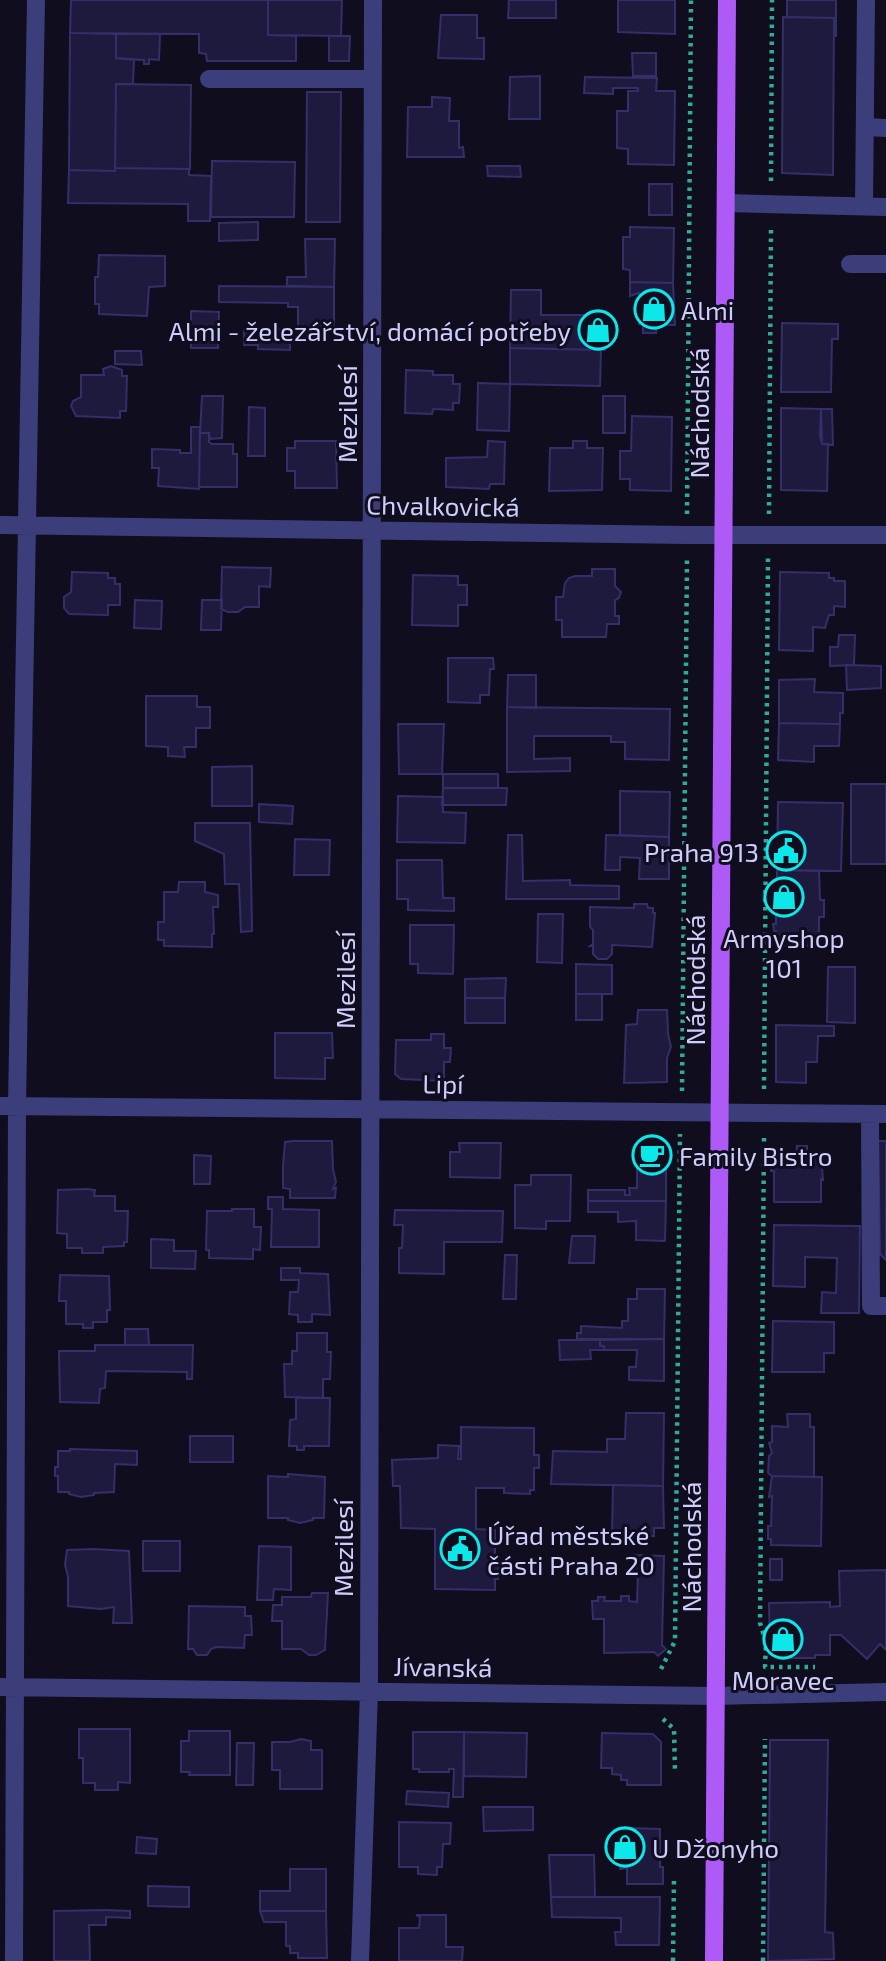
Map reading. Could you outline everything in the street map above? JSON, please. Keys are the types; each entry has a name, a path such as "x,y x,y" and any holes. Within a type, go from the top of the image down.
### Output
{"main road":[{"name":"Náchodská","path":"714,1961 727,0"}],"street":[{"path":"14,1961 7,1687 8,1106 27,525 36,0"},
{"name":"Mezilesí","path":"360,1961 369,1691 373,0"},
{"path":"864,206 866,0"},
{"path":"209,79 372,79"},
{"path":"865,127 886,128"},
{"path":"726,203 886,207"},
{"path":"850,264 886,264"},
{"name":"Chvalkovická","path":"0,525 886,535"},
{"name":"Lipí","path":"8,1106 878,1114"},
{"path":"878,1114 872,1306 886,1306"},
{"name":"Jívanská","path":"7,1687 715,1696 886,1692"}],"path":[{"path":"764,1089 772,0"},
{"path":"661,1670 675,1642 680,1133"},
{"path":"764,1138 760,1623 765,1642 765,1667"},
{"path":"660,1715 674,1729 674,1772"},
{"path":"763,1961 765,1739"},
{"path":"673,1961 674,1876"}],"building":[{"path":"71,0 268,0 268,35 296,36 296,61 207,61 206,54 199,53 199,34 70,33"},
{"path":"268,0 342,0 341,36 268,35"},
{"path":"509,0 556,0 556,18 508,18"},
{"path":"618,0 675,0 675,34 618,32"},
{"path":"787,0 836,0 836,37 834,18 787,17"},
{"path":"441,15 477,15 477,38 484,38 484,59 438,58"},
{"path":"783,17 834,18 833,175 782,173"},
{"path":"70,33 116,34 116,58 134,60 133,84 116,84 115,171 69,170"},
{"path":"116,34 160,34 159,60 149,59 149,64 144,64 144,60 116,58"},
{"path":"329,36 350,36 349,61 329,61"},
{"path":"632,53 656,53 656,76 633,76"},
{"path":"540,76 540,119 509,119 510,77"},
{"path":"585,77 657,78 656,91 675,91 674,165 628,164 628,149 617,148 617,111 628,111 628,91 638,91 638,88 613,88 613,94 584,93"},
{"path":"116,84 191,85 190,169 115,168"},
{"path":"307,92 341,92 340,222 306,222"},
{"path":"432,97 450,98 449,121 459,121 459,148 463,147 464,157 407,157 408,107 432,107"},
{"path":"212,161 295,162 294,217 211,217"},
{"path":"487,166 520,166 521,177 488,176"},
{"path":"115,168 189,169 189,175 211,176 210,221 188,221 188,204 68,203 69,170 115,171"},
{"path":"649,184 672,184 672,215 649,215"},
{"path":"258,222 258,240 219,241 219,223"},
{"path":"630,227 674,228 673,283 630,282 630,270 623,269 623,237 630,237"},
{"path":"305,239 335,239 334,287 287,286 287,277 306,277"},
{"path":"99,255 165,256 165,286 149,287 147,316 99,314 99,304 95,304 95,277 98,277"},
{"path":"630,282 673,283 675,325 657,325 656,333 643,333 643,324 639,324 639,293 630,296"},
{"path":"219,286 334,287 334,326 298,326 298,307 288,307 288,303 219,302"},
{"path":"511,290 541,290 541,315 606,315 605,350 510,348"},
{"path":"191,311 219,312 218,348 191,348"},
{"path":"782,323 838,324 838,339 832,339 831,392 781,392"},
{"path":"290,329 290,350 258,349 258,345 244,345 244,331"},
{"path":"510,348 601,350 600,386 510,384"},
{"path":"115,351 141,351 142,365 115,364"},
{"path":"111,366 122,370 122,376 127,376 126,411 120,411 120,418 76,416 71,406 73,401 81,397 81,375 104,375 103,369"},
{"path":"406,370 433,371 433,375 453,375 453,384 460,384 459,403 453,403 453,410 433,409 432,414 405,413"},
{"path":"478,383 510,384 509,431 477,430"},
{"path":"202,396 223,396 222,438 210,439 209,433 200,433"},
{"path":"603,396 625,396 625,433 603,433"},
{"path":"249,407 265,408 265,456 248,456"},
{"path":"781,408 821,409 820,436 822,444 828,444 827,491 781,490"},
{"path":"821,409 832,409 833,445 822,444"},
{"path":"632,416 672,417 671,491 630,490 630,479 620,479 620,451 631,451"},
{"path":"191,427 200,427 199,489 158,486 159,468 152,468 152,449 191,453"},
{"path":"200,433 209,433 209,442 212,444 233,444 233,454 237,454 237,487 199,487"},
{"path":"295,441 336,441 337,488 295,488 295,471 287,471 287,448 295,448"},
{"path":"488,441 505,442 504,484 490,484 489,489 446,487 446,458 487,457"},
{"path":"573,441 587,441 587,448 603,448 602,490 549,491 550,448 573,448"},
{"path":"222,567 271,568 270,587 259,586 259,607 245,607 238,612 221,609"},
{"path":"592,569 615,569 615,586 621,592 615,600 615,616 619,616 619,624 607,624 606,637 562,637 562,620 556,620 556,597 563,597 565,583 569,578 592,576"},
{"path":"72,572 108,573 108,578 115,578 115,584 120,584 120,605 108,605 108,615 69,614 64,608 64,597 71,592"},
{"path":"780,572 829,573 829,578 834,578 834,581 845,581 845,607 834,606 834,615 829,615 825,628 813,627 813,651 779,650"},
{"path":"413,575 458,576 458,585 467,585 467,605 458,605 458,626 412,625"},
{"path":"135,600 162,601 161,629 134,628"},
{"path":"202,600 222,600 221,630 201,630"},
{"path":"839,635 855,635 854,665 830,666 830,647 838,647"},
{"path":"448,658 493,658 494,669 490,669 489,695 480,695 480,703 448,702"},
{"path":"846,665 881,666 881,688 847,690"},
{"path":"508,675 536,675 536,708 507,707"},
{"path":"815,679 814,692 843,693 840,724 779,723 779,680"},
{"path":"146,696 197,696 197,707 210,707 210,728 196,728 196,747 184,747 185,757 168,756 168,747 146,746"},
{"path":"507,707 670,709 669,760 625,759 625,742 611,742 611,736 534,736 534,759 570,758 570,771 507,772"},
{"path":"779,723 840,724 839,746 814,746 814,762 778,760"},
{"path":"398,724 444,724 442,774 399,774"},
{"path":"252,766 252,806 212,806 212,767"},
{"path":"443,774 498,774 498,788 443,788"},
{"path":"851,784 886,784 886,864 851,864"},
{"path":"443,788 507,788 506,805 442,805"},
{"path":"620,791 670,792 669,837 620,835"},
{"path":"398,796 443,797 443,812 466,813 465,843 397,842"},
{"path":"778,802 843,803 841,871 777,870"},
{"path":"259,804 293,806 292,824 259,822"},
{"path":"195,823 250,823 252,931 241,932 239,884 225,884 224,854 195,841"},
{"path":"508,835 522,835 523,881 570,880 570,885 619,886 619,899 506,899"},
{"path":"606,835 669,837 669,879 639,879 640,858 620,857 620,870 605,870"},
{"path":"295,839 330,840 329,875 294,875"},
{"path":"397,860 442,860 443,898 454,898 454,911 408,910 408,899 397,899"},
{"path":"777,870 819,871 820,900 824,900 824,917 819,917 819,946 776,946 773,924 776,924 776,911 773,911 773,904 776,904 774,884 777,884"},
{"path":"179,882 205,882 205,892 218,895 218,907 213,907 212,947 164,946 164,940 158,940 158,922 164,922 164,892 178,892"},
{"path":"634,904 647,904 648,908 653,908 655,913 652,947 612,945 612,954 607,959 598,959 593,954 593,946 590,946 593,944 593,930 590,927 590,907 634,908"},
{"path":"538,914 563,914 562,963 537,962"},
{"path":"410,925 454,925 453,974 418,973 418,964 410,964"},
{"path":"576,964 612,965 612,994 576,994"},
{"path":"828,967 855,967 855,1023 827,1022"},
{"path":"506,978 505,998 465,998 465,979"},
{"path":"576,994 602,994 602,1020 576,1020"},
{"path":"465,998 505,998 505,1023 465,1023"},
{"path":"638,1010 667,1010 671,1047 667,1058 667,1082 624,1083 626,1025 637,1024"},
{"path":"776,1025 834,1026 834,1036 818,1036 817,1062 806,1062 806,1083 776,1082"},
{"path":"275,1033 332,1033 333,1058 325,1058 325,1079 275,1078"},
{"path":"431,1034 444,1034 444,1048 451,1048 450,1062 444,1062 444,1081 401,1079 395,1074 396,1040 431,1040"},
{"path":"332,1141 335,1198 290,1198 290,1189 283,1188 283,1166 285,1142"},
{"path":"878,1141 886,1141 886,1260 880,1254"},
{"path":"459,1143 501,1143 500,1178 450,1177 450,1152 460,1152"},
{"path":"637,1144 666,1144 666,1201 588,1201 588,1190 625,1190 625,1195 630,1195 629,1188 637,1188"},
{"path":"797,1146 807,1146 807,1153 821,1154 821,1202 774,1202 774,1171 771,1171 771,1164 774,1164 774,1153 796,1153"},
{"path":"194,1155 211,1156 210,1184 194,1184"},
{"path":"531,1175 571,1175 570,1221 546,1221 546,1229 515,1228 515,1185 531,1185"},
{"path":"58,1190 95,1190 94,1196 115,1196 115,1211 128,1211 127,1242 124,1242 124,1246 103,1247 103,1253 82,1253 82,1248 67,1248 67,1234 57,1233"},
{"path":"268,1197 283,1197 283,1209 319,1210 319,1247 271,1247 272,1209 268,1209"},
{"path":"588,1201 666,1201 665,1241 636,1240 636,1221 618,1222 618,1212 588,1212"},
{"path":"254,1209 254,1227 261,1227 260,1250 253,1249 253,1259 209,1258 209,1250 206,1250 207,1211"},
{"path":"395,1210 503,1211 502,1242 444,1242 444,1274 399,1273 403,1225 394,1225"},
{"path":"774,1225 860,1226 859,1313 821,1313 822,1292 836,1293 837,1258 805,1257 805,1287 773,1286"},
{"path":"572,1236 595,1236 594,1263 569,1263"},
{"path":"151,1239 174,1240 174,1251 196,1251 195,1269 151,1268"},
{"path":"505,1255 517,1255 516,1299 503,1299"},
{"path":"281,1268 300,1268 300,1273 328,1274 330,1315 312,1314 312,1322 298,1322 298,1315 289,1314 290,1292 298,1292 299,1280 281,1280"},
{"path":"60,1275 109,1276 110,1310 107,1310 107,1322 93,1322 93,1328 83,1328 83,1324 66,1324 66,1301 59,1301"},
{"path":"637,1289 665,1289 664,1339 577,1339 581,1326 622,1328 622,1321 628,1321 628,1299 637,1299"},
{"path":"773,1321 834,1322 834,1353 824,1353 824,1372 772,1372"},
{"path":"125,1329 148,1329 149,1345 125,1345"},
{"path":"297,1333 327,1333 327,1352 331,1352 330,1379 323,1379 323,1398 285,1397 284,1364 292,1364 292,1351 297,1351"},
{"path":"664,1339 664,1381 629,1380 629,1367 636,1367 637,1350 604,1350 604,1346 600,1346 600,1340"},
{"path":"559,1340 600,1340 600,1346 604,1346 604,1350 590,1350 591,1359 560,1360"},
{"path":"95,1345 193,1345 192,1379 187,1379 187,1372 106,1371 105,1388 100,1389 99,1403 60,1402 59,1351 95,1351"},
{"path":"296,1398 330,1398 329,1446 304,1446 304,1450 297,1450 297,1446 289,1446 290,1420 296,1419"},
{"path":"626,1413 664,1413 663,1486 551,1484 553,1451 607,1452 607,1439 625,1439"},
{"path":"787,1414 810,1414 810,1427 814,1427 814,1477 772,1476 768,1473 769,1456 772,1453 769,1443 772,1442 772,1426 788,1427"},
{"path":"461,1427 534,1428 534,1455 539,1455 539,1468 534,1468 534,1490 530,1490 530,1494 504,1493 504,1488 476,1488 476,1529 495,1530 498,1579 495,1579 495,1590 435,1589 435,1529 401,1528 400,1486 393,1486 392,1460 438,1458 438,1445 459,1446 458,1459 461,1459"},
{"path":"190,1436 233,1436 233,1462 190,1462"},
{"path":"58,1451 137,1451 137,1465 115,1464 114,1492 81,1497 69,1492 58,1492 55,1467 58,1467"},
{"path":"288,1474 325,1477 324,1518 313,1518 300,1523 288,1518 268,1518 268,1476 288,1477"},
{"path":"772,1476 822,1477 821,1546 771,1545 768,1526 771,1526 772,1496 769,1497"},
{"path":"613,1485 663,1486 664,1528 654,1528 654,1536 612,1536"},
{"path":"143,1541 180,1541 180,1571 143,1571"},
{"path":"259,1546 291,1547 291,1590 274,1589 273,1600 257,1600"},
{"path":"67,1550 129,1551 132,1623 113,1623 114,1607 101,1609 68,1606 68,1577 65,1565"},
{"path":"634,1555 664,1556 662,1645 666,1649 658,1656 654,1652 604,1653 604,1619 593,1619 592,1601 598,1601 598,1597 605,1597 604,1601 621,1601 621,1596 629,1596 629,1601 637,1602 638,1571 633,1571"},
{"path":"770,1559 782,1559 782,1580 770,1580"},
{"path":"886,1570 886,1650 880,1644 867,1659 841,1635 830,1635 830,1655 787,1658 787,1655 770,1654 769,1603 830,1602 830,1607 840,1606 839,1571"},
{"path":"312,1593 328,1593 325,1650 309,1655 301,1649 282,1649 282,1621 272,1621 273,1605 282,1605 282,1597 311,1597"},
{"path":"189,1606 245,1607 245,1616 251,1616 252,1635 245,1635 244,1648 216,1647 207,1655 197,1655 193,1649 188,1649"},
{"path":"79,1729 130,1729 130,1783 118,1782 118,1790 95,1790 95,1783 83,1783 83,1758 79,1758"},
{"path":"189,1731 230,1731 230,1775 189,1775 190,1772 181,1772 181,1741 189,1741"},
{"path":"413,1732 464,1732 463,1797 453,1797 454,1769 449,1769 449,1772 419,1772 419,1769 413,1769"},
{"path":"464,1732 527,1733 526,1777 464,1776"},
{"path":"602,1733 653,1734 661,1742 661,1785 627,1785 627,1780 621,1780 621,1775 612,1774 612,1768 601,1768"},
{"path":"301,1739 311,1741 311,1750 322,1750 322,1789 280,1789 280,1770 272,1770 272,1742"},
{"path":"770,1740 828,1740 825,1932 833,1933 834,1959 768,1961"},
{"path":"237,1743 254,1743 253,1785 236,1785"},
{"path":"407,1791 449,1793 448,1807 406,1804"},
{"path":"483,1807 533,1807 533,1830 484,1831"},
{"path":"399,1822 451,1823 450,1844 443,1844 442,1867 437,1867 437,1875 418,1874 418,1867 399,1867"},
{"path":"627,1828 660,1829 663,1884 627,1884 627,1868 620,1869 621,1856 627,1856"},
{"path":"137,1837 157,1839 156,1854 136,1853"},
{"path":"549,1855 594,1855 595,1897 551,1897"},
{"path":"290,1869 326,1869 326,1911 260,1911 260,1891 290,1891"},
{"path":"148,1886 189,1887 189,1907 148,1906"},
{"path":"551,1897 660,1897 659,1945 616,1945 615,1932 621,1932 621,1918 552,1917"},
{"path":"54,1911 130,1911 130,1918 106,1917 106,1925 89,1925 90,1961 54,1961"},
{"path":"260,1911 326,1911 327,1958 298,1958 298,1953 290,1953 290,1946 286,1946 286,1922 264,1922"},
{"path":"416,1915 446,1915 446,1947 463,1947 462,1961 399,1961 399,1928 419,1928 420,1917"}],"place":[{"name":"Almi","path":"654,309"},
{"name":"Almi - železářství, domácí potřeby","path":"598,330"},
{"name":"Praha 913","path":"786,851"},
{"name":"Armyshop 101","path":"784,897"},
{"name":"Family Bistro","path":"652,1155"},
{"name":"Úřad městské části Praha 20","path":"460,1549"},
{"name":"Moravec","path":"783,1639"},
{"name":"U Džonyho","path":"625,1847"}]}
